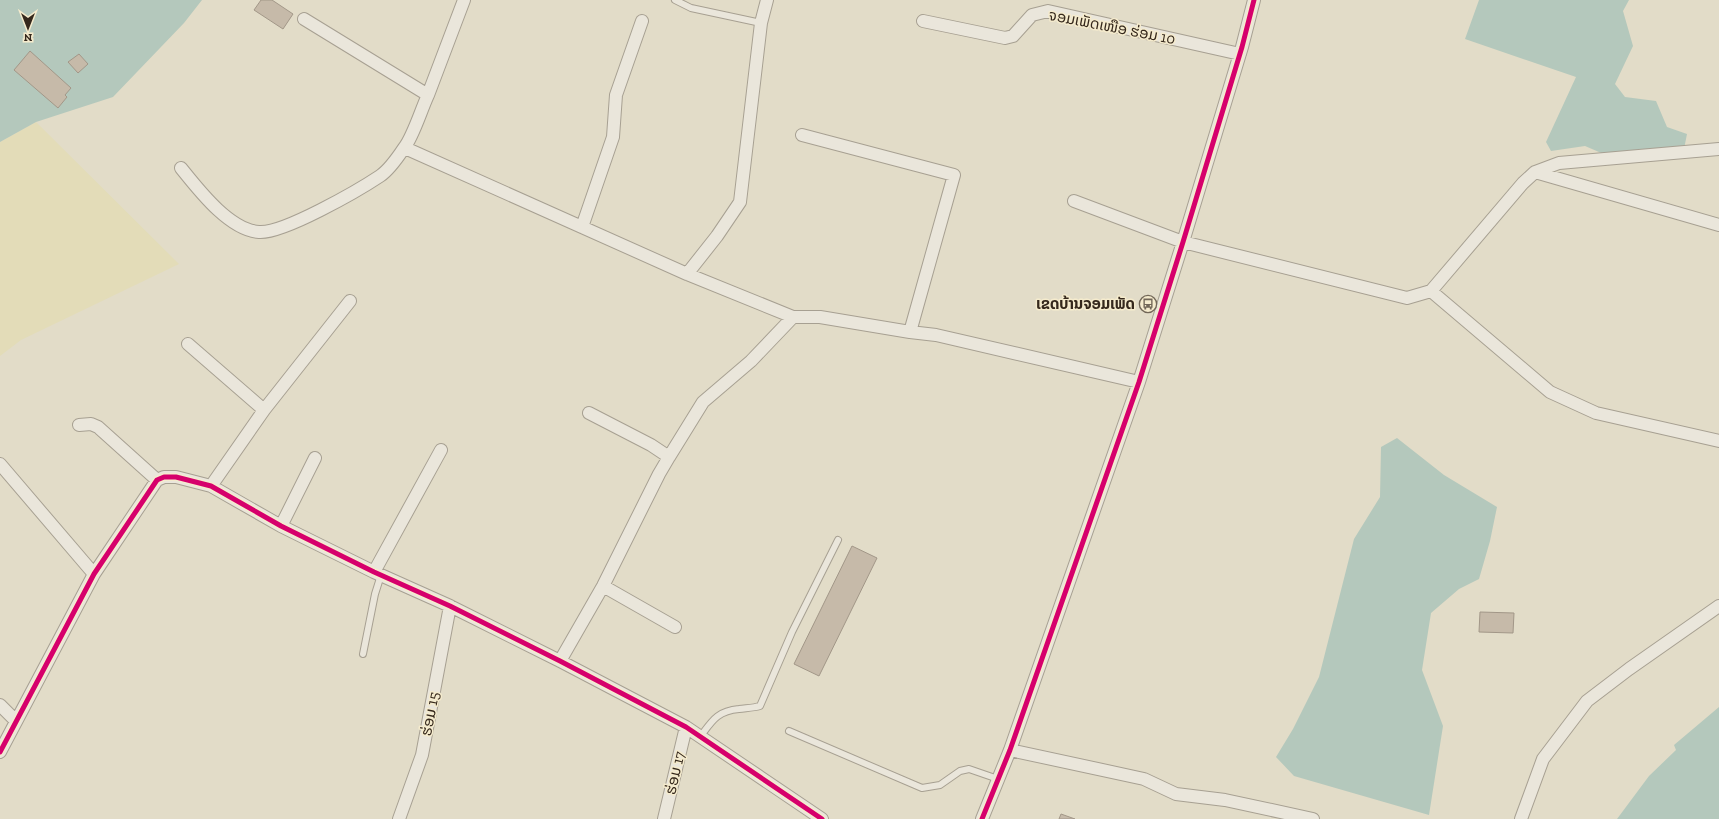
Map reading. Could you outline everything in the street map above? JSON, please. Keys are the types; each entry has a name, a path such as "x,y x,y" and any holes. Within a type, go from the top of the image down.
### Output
{"street":[{"path":"181,168 200,191 228,217 243,227 260,232 286,227 381,175 405,148 428,95 464,0"},
{"path":"687,274 717,236 740,202 761,23 767,0"},
{"path":"982,819 1010,750 1139,382 1240,54 1254,0"},
{"name":"ຈອມເພັດເໜືອ ຮ່ອມ 10","path":"923,21 1006,38 1013,36 1032,16 1048,12 1240,54"},
{"path":"304,18 428,95"},
{"path":"582,227 613,137 616,95 642,21"},
{"path":"802,135 954,175 910,332"},
{"path":"405,148 687,274 793,317 820,317 936,335 1139,382"},
{"path":"1074,201 1183,242 1407,298 1431,291 1523,183 1535,172 1559,162 1719,149"},
{"path":"1535,172 1719,225"},
{"path":"1431,291 1550,392 1596,413 1719,441"},
{"path":"211,486 264,410 350,301"},
{"path":"560,661 603,586 656,479 703,402 751,361 793,317"},
{"path":"188,344 264,410"},
{"path":"588,412 651,445 669,457"},
{"path":"79,425 91,424 98,427 157,480"},
{"path":"377,573 441,450"},
{"path":"281,526 315,458"},
{"path":"0,464 94,574"},
{"path":"0,752 94,574 157,480 164,477 176,477 211,486 281,526 377,573 450,606 560,661 686,727 822,819"},
{"path":"603,586 675,626"},
{"name":"ຮ່ອມ 15","path":"399,819 422,755 450,606"},
{"path":"1521,819 1543,760 1587,701 1628,669 1719,606"},
{"path":"0,705 16,722"},
{"name":"ຮ່ອມ 17","path":"664,819 686,727"},
{"path":"1010,750 1144,779 1176,794 1225,800 1313,819"}],"lane":[{"path":"675,0 691,8 761,23"},
{"path":"700,737 716,716 723,711 760,706 792,632 838,540"},
{"path":"363,654 375,594 377,573"},
{"path":"789,730 922,788 932,788 940,785 960,771 969,769 998,779"}],"shaded area":[{"path":"0,0 202,0 184,23 113,97 36,122 0,142"},
{"path":"1479,0 1629,0 1623,11 1633,46 1615,84 1625,97 1656,101 1667,127 1687,134 1683,154 1606,155 1585,146 1551,151 1546,142 1576,77 1465,39"},
{"path":"36,122 179,264 21,340 0,356 0,142"},
{"path":"1397,438 1444,475 1497,507 1490,541 1479,579 1459,589 1431,613 1422,670 1443,726 1429,815 1294,776 1276,757 1293,729 1319,677 1354,539 1380,497 1381,447"},
{"path":"1719,707 1719,819 1617,819 1649,776 1676,750 1674,745"}],"building":[{"path":"261,0 272,0 293,14 283,29 254,10"},
{"path":"30,51 71,88 65,95 67,97 58,108 14,70"},
{"path":"79,54 88,64 78,73 68,62"},
{"path":"852,546 877,558 819,676 794,664"},
{"path":"1480,612 1514,613 1513,633 1479,632"},
{"path":"1061,814 1075,819 1059,819"}],"cycle path":[{"path":"982,819 1010,750 1139,382 1242,47 1254,0"},
{"path":"0,752 94,574 157,480 164,477 176,477 211,486 281,526 374,572 450,606 560,661 686,727 822,819"}],"place":[{"name":"ເຂດບ້ານຈອມເພັດ","path":"1148,304"}]}
